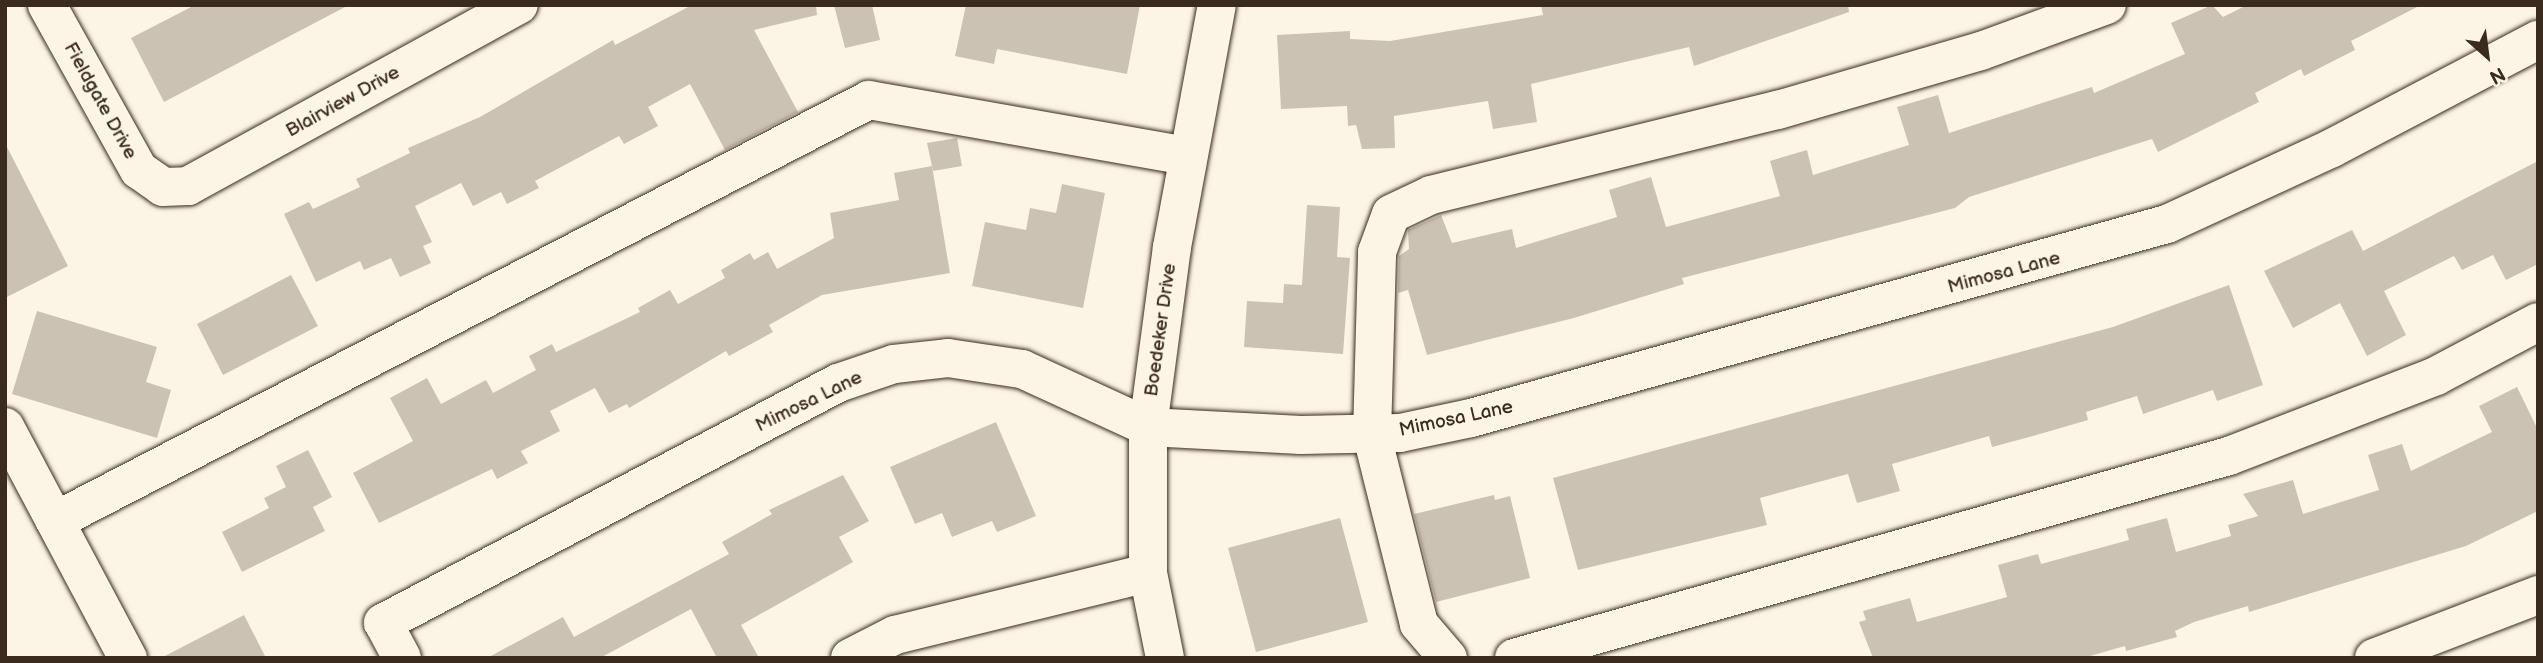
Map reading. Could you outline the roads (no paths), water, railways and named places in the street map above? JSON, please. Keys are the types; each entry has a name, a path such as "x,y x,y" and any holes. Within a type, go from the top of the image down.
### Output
{"street":[{"name":"Fieldgate Drive","path":"47,5 139,170 163,187"},
{"name":"Blairview Drive","path":"163,187 188,186 519,5"},
{"name":"Boedeker Drive","path":"1165,658 1148,573 1148,427 1188,156 1217,5"},
{"path":"1448,658 1419,624 1372,435 1377,252 1391,214 1431,195 1778,110 1981,51 2107,5"},
{"name":"Mimosa Lane","path":"402,658 383,623 838,383 894,364 948,358 1022,369 1148,427 1372,435 1471,418 2156,228 2333,148 2538,40"},
{"path":"55,521 869,100 1188,156"},
{"path":"1514,658 2228,457 2436,376 2538,322"},
{"path":"5,427 128,658"},
{"path":"850,658 895,635 1148,573"},
{"path":"2374,658 2538,595"}]}
